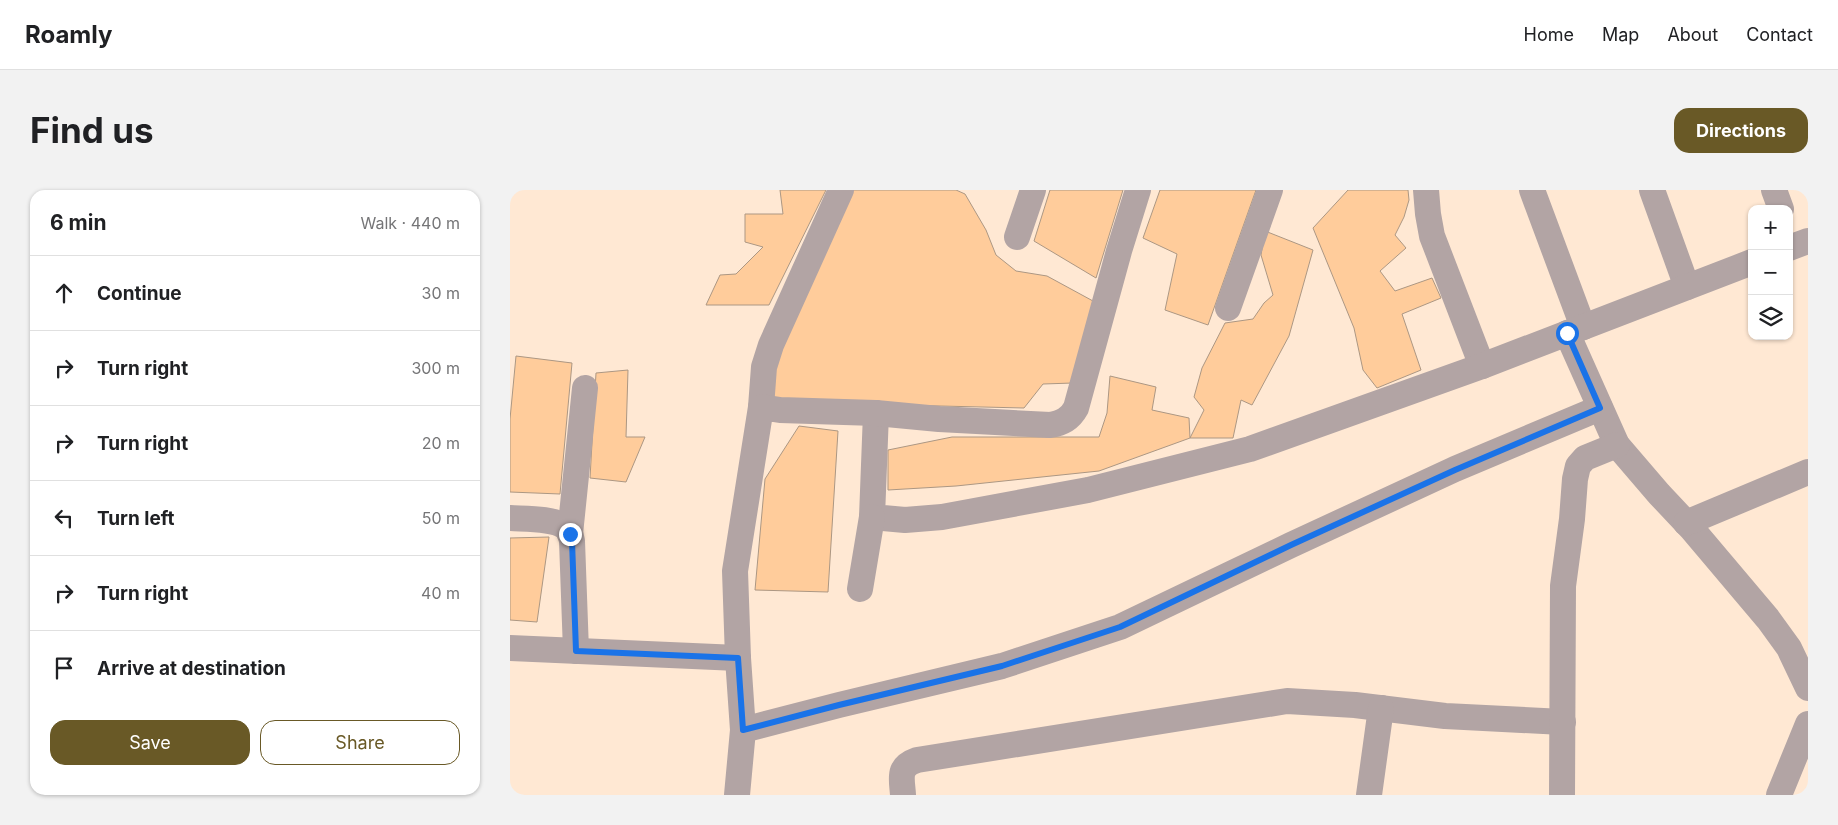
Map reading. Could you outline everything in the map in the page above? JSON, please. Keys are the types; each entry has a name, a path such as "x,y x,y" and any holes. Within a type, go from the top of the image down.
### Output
{"street":[{"path":"736,795 743,730 735,572 761,407 764,367 771,345 840,190"},
{"path":"1017,237 1033,190"},
{"path":"761,407 780,410 876,413 938,419 1050,425 1060,423 1072,415 1076,408 1119,251 1138,190"},
{"path":"1228,308 1270,190"},
{"path":"1426,190 1432,236 1482,366"},
{"path":"1532,190 1600,408 1617,445 1686,522 1768,619 1789,648 1808,688"},
{"path":"1652,190 1687,287"},
{"path":"1774,190 1780,205"},
{"path":"872,517 905,520 942,517 1088,490 1250,449 1482,366 1748,264"},
{"path":"570,534 584,388"},
{"path":"743,730 1002,666 1120,627 1291,545 1455,470 1600,408"},
{"path":"860,589 872,517 876,413"},
{"path":"1562,795 1563,586 1572,520 1575,479 1578,466 1585,458 1617,445"},
{"path":"1686,522 1808,472"},
{"path":"510,518 556,523 565,527 570,534 572,541 576,651"},
{"path":"510,648 738,658"},
{"path":"903,795 902,772 904,767 916,760 1287,700 1381,708 1445,716 1563,722"},
{"path":"1369,795 1381,708"},
{"path":"1791,784 1808,724"}],"building":[{"path":"780,190 826,190 769,305 706,305 720,275 736,274 763,247 745,242 745,214 783,214"},
{"path":"848,190 956,190 965,194 986,230 996,255 1016,271 1047,276 1093,301 1073,383 1043,384 1024,408 771,402 772,362"},
{"path":"1050,190 1123,190 1096,278 1034,241"},
{"path":"1160,190 1256,190 1208,325 1165,310 1177,254 1143,238"},
{"path":"1348,190 1408,190 1409,200 1404,217 1395,235 1406,248 1380,271 1395,291 1432,278 1441,298 1402,314 1421,370 1377,388 1363,370 1354,328 1313,228"},
{"path":"1265,231 1313,250 1289,336 1252,405 1241,400 1233,438 1190,438 1204,410 1194,397 1202,368 1225,323 1253,319 1264,303 1273,295 1261,255"},
{"path":"516,356 572,363 560,494 510,492 510,419"},
{"path":"628,370 626,437 645,437 626,482 590,478 596,373"},
{"path":"1110,376 1156,387 1152,410 1189,418 1190,438 1099,471 956,486 888,490 888,450 952,437 1099,437 1107,413"},
{"path":"799,426 838,431 828,592 755,590 765,479"},
{"path":"549,537 537,622 510,620 510,538"}],"route":[{"path":"570,534 572,541 576,651 738,658 743,730 1002,666 1120,627 1291,545 1455,470 1600,408 1567,333"}]}
